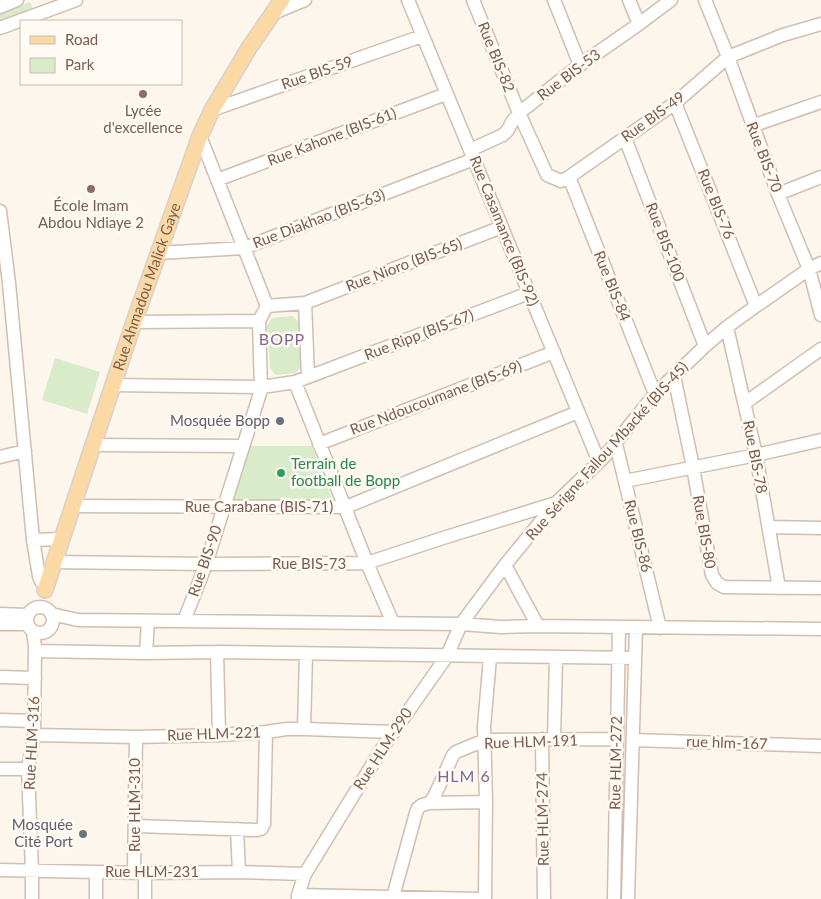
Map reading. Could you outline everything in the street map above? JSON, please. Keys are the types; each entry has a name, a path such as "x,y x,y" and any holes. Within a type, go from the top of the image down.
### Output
{"main road":[{"name":"Rue Ahmadou Malick Gaye","path":"46,587 134,322 200,136 212,110 249,48 282,0"}],"street":[{"path":"0,7 17,0"},
{"path":"22,20 76,0"},
{"path":"271,14 305,0"},
{"name":"Rue Casamance (BIS-92)","path":"408,0 599,462"},
{"name":"Rue BIS-82","path":"473,0 519,113"},
{"path":"554,0 580,65"},
{"path":"629,0 639,24"},
{"name":"Rue BIS-53","path":"472,154 503,135 519,113 580,65 671,0"},
{"name":"Rue BIS-70","path":"705,0 778,194 809,269 821,315"},
{"path":"0,28 20,21"},
{"name":"Rue BIS-49","path":"569,177 676,103 728,57 782,35 821,24"},
{"name":"Rue BIS-59","path":"212,110 422,36"},
{"name":"Rue Kahone (BIS-61)","path":"217,180 446,94"},
{"path":"752,126 821,102"},
{"name":"Rue BIS-76","path":"676,103 756,306"},
{"path":"519,113 547,175 561,181 569,177"},
{"path":"113,384 262,387 259,321 267,306 200,136"},
{"name":"Rue BIS-100","path":"625,138 705,346"},
{"name":"Rue Diakhao (BIS-63)","path":"158,253 244,248 472,154"},
{"name":"Rue BIS-84","path":"569,177 655,394"},
{"path":"778,194 821,177"},
{"path":"0,215 9,283 33,540 38,576 46,587"},
{"name":"Rue Nioro (BIS-65)","path":"267,306 305,303 502,228"},
{"name":"Rue Sérigne Fallou Mbacké (BIS-45)","path":"461,624 505,565 556,503 616,444 655,394 727,327 809,269 821,264"},
{"name":"Rue Ripp (BIS-67)","path":"262,387 295,382 530,293"},
{"path":"305,303 308,376"},
{"path":"134,322 259,321"},
{"name":"Rue BIS-78","path":"727,327 756,455 779,588"},
{"path":"745,403 821,350"},
{"name":"Rue Ndoucoumane (BIS-69)","path":"319,444 554,352"},
{"name":"Rue BIS-80","path":"674,376 712,575 717,583 724,587 821,588"},
{"path":"295,382 393,624"},
{"name":"Rue BIS-90","path":"184,621 206,564 262,387"},
{"name":"Rue Carabane (BIS-71)","path":"72,506 346,507 578,412"},
{"path":"625,481 821,440"},
{"name":"Rue BIS-86","path":"616,444 660,628"},
{"path":"93,445 243,446"},
{"path":"0,457 25,451"},
{"name":"Rue BIS-73","path":"53,562 206,564 367,563 556,503"},
{"path":"769,527 821,528"},
{"path":"33,540 61,539"},
{"path":"505,565 538,626"},
{"name":"Rue Ahmadou Malick Gaye","path":"46,587 45,600 50,616"},
{"name":"Rue Ahmadou Malick Gaye","path":"33,622 46,587"},
{"path":"33,622 42,607 50,616 62,624 78,620 821,629"},
{"path":"0,614 33,622 47,631 50,616"},
{"path":"146,654 148,621"},
{"path":"0,624 33,622"},
{"name":"Rue HLM-316","path":"32,899 28,770 34,735 35,649 33,622"},
{"name":"Rue HLM-290","path":"298,898 304,874 394,732 447,656 461,624"},
{"name":"Rue HLM-272","path":"614,899 619,627"},
{"name":"Rue HLM-272","path":"628,899 636,628"},
{"path":"35,649 146,654 217,652 635,658"},
{"path":"217,652 218,735"},
{"path":"304,729 306,654"},
{"path":"485,899 486,802 484,726 490,657"},
{"name":"Rue HLM-274","path":"544,899 548,739 556,657"},
{"path":"0,677 35,678"},
{"path":"0,720 34,721"},
{"name":"Rue HLM-221","path":"34,735 136,737 218,735 287,729 394,732"},
{"path":"136,826 261,829 264,824 266,732"},
{"name":"Rue HLM-310","path":"136,737 136,826 140,873 145,899"},
{"name":"Rue HLM-191","path":"430,802 441,784 450,760 456,752 485,740 617,739"},
{"name":"rue hlm-167","path":"633,740 821,746"},
{"path":"0,769 28,770"},
{"path":"393,897 418,808 430,802 486,802"},
{"path":"237,829 239,872"},
{"name":"Rue HLM-231","path":"0,870 304,874"},
{"path":"96,872 96,899"},
{"path":"298,898 393,897 480,899"}],"green space":[{"path":"30,2 33,9 0,22 0,14"},
{"name":"BOPP","path":"292,316 299,322 302,363 297,373 276,375 270,368 267,326 272,318"},
{"path":"55,358 100,372 87,414 42,400"},
{"name":"Terrain de football de Bopp","path":"249,446 312,446 333,501 230,500"}],"place":[{"name":"Lycée d'excellence","path":"143,94"},
{"name":"École Imam Abdou Ndiaye 2","path":"91,189"},
{"name":"Mosquée Bopp","path":"280,421"},
{"name":"Terrain de football de Bopp","path":"281,473"},
{"name":"Mosquée Cité Port","path":"83,834"}],"district":[{"name":"BOPP","path":"282,339"},
{"name":"HLM 6","path":"464,776"}]}
